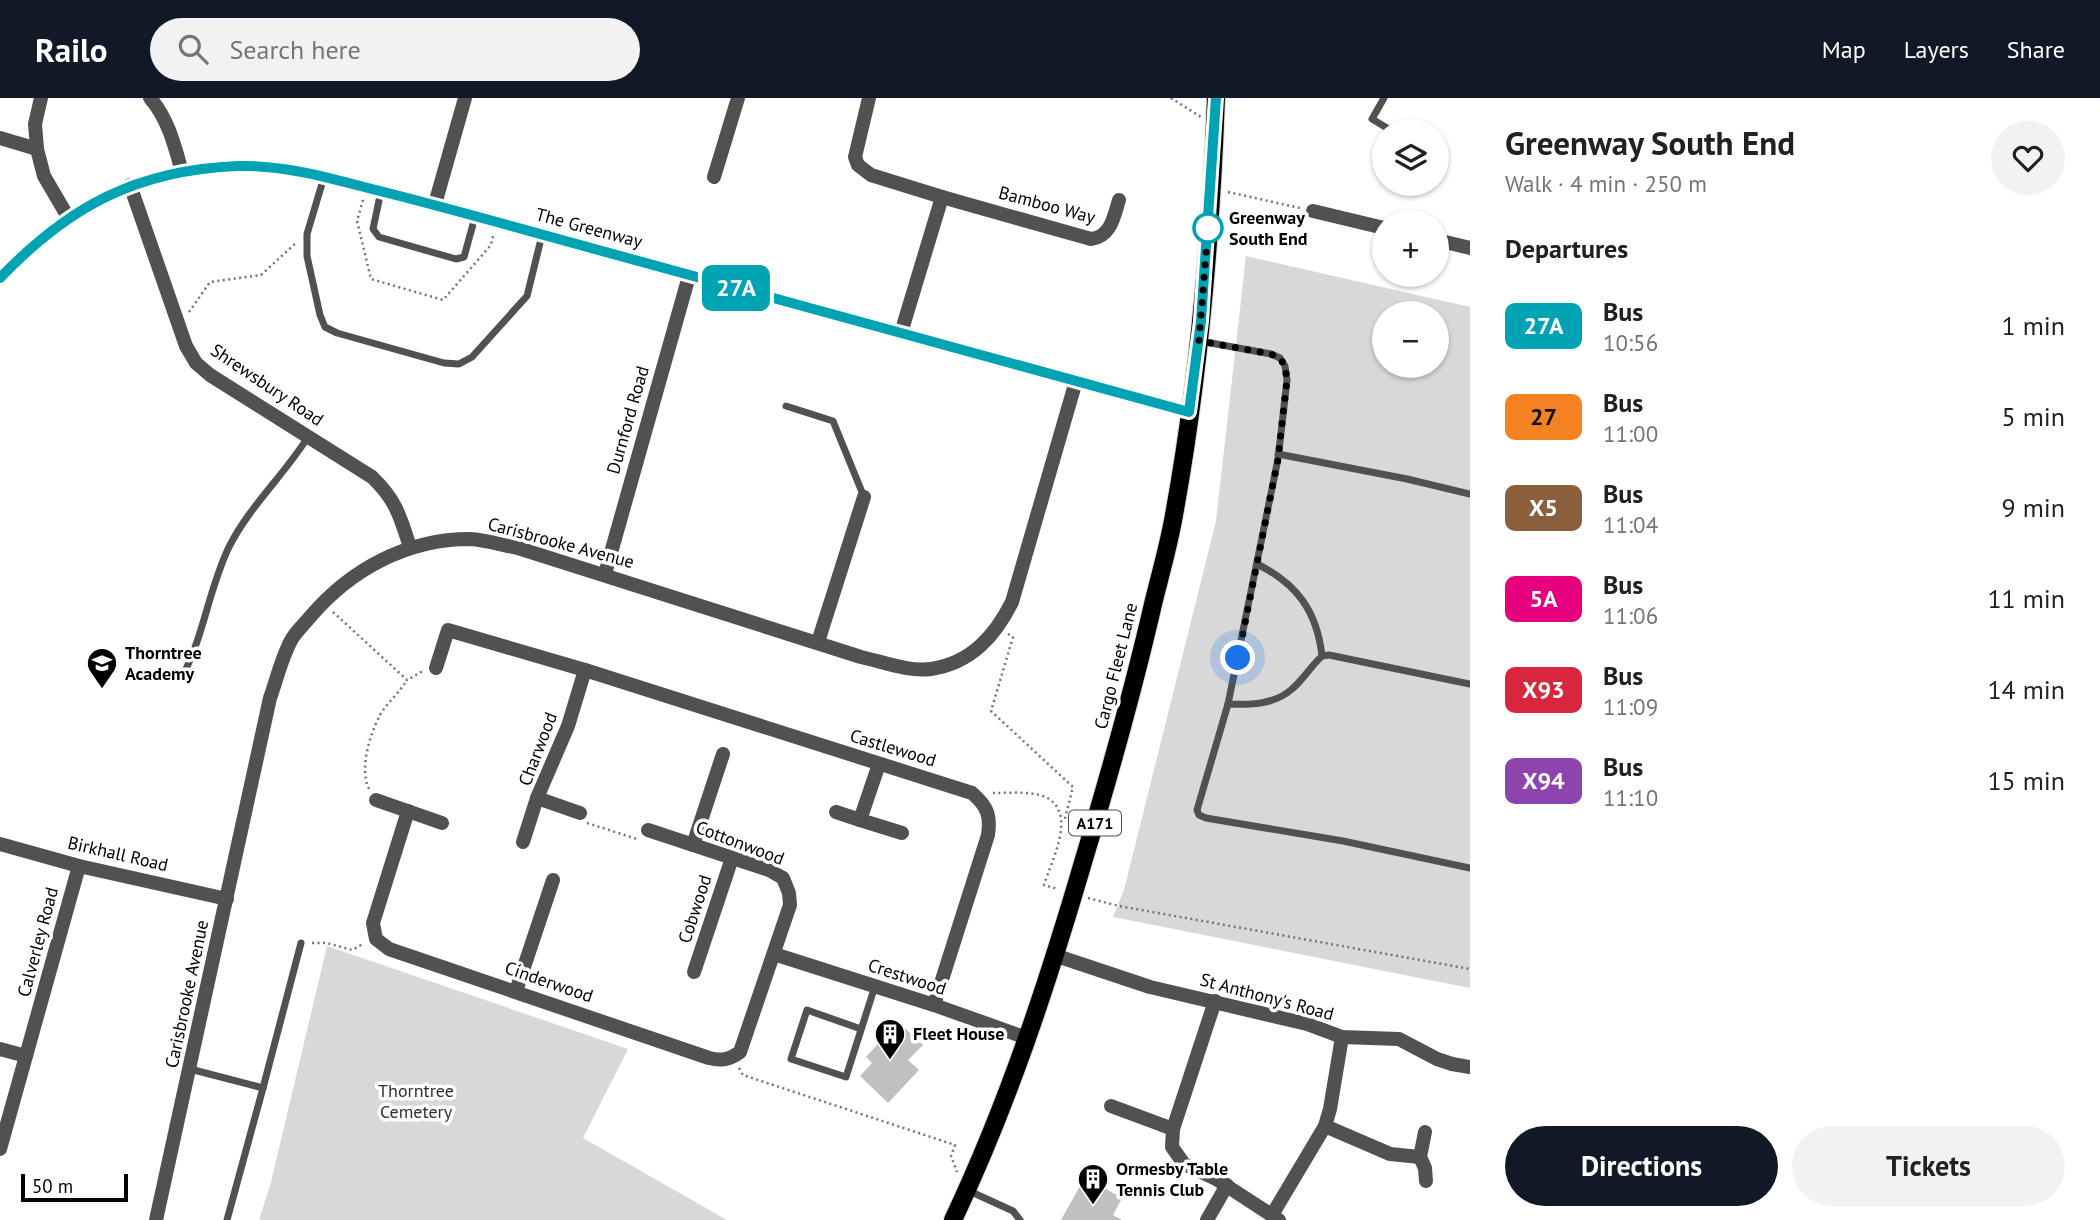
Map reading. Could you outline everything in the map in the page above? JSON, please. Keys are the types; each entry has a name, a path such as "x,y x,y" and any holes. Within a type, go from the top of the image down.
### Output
{"main road":[{"name":"Cargo Fleet Lane","path":"953,1220 1002,1110 1074,894 1134,686 1174,517 1199,341 1216,98"}],"street":[{"path":"41,98 35,124 37,149 44,176 68,217"},
{"path":"150,98 158,107 175,146 182,172"},
{"path":"435,204 465,98"},
{"path":"714,177 738,98"},
{"name":"Bamboo Way","path":"869,98 855,157 858,165 871,175 1091,239 1098,238 1109,229 1119,200"},
{"path":"0,138 37,149"},
{"name":"The Greenway","path":"0,278 24,253 68,217 102,197 130,185 182,172 238,166 286,169 435,204 1189,412"},
{"name":"Shrewsbury Road","path":"130,185 178,327 191,354 203,369 372,477 389,494 398,510 410,547"},
{"path":"901,333 942,197"},
{"path":"1313,211 1372,225"},
{"path":"1449,243 1470,248"},
{"name":"Durnford Road","path":"605,574 689,276"},
{"name":"Carisbrooke Avenue","path":"156,1220 270,698 292,638 322,603 377,561 410,547 440,541 473,539 518,548 605,574 901,667 930,669 958,661 998,629 1012,602 1076,381"},
{"path":"818,642 864,497"},
{"name":"Castlewood","path":"436,668 448,630 585,670 972,793"},
{"name":"Charwood","path":"580,813 537,799 568,726 585,670"},
{"path":"693,845 723,754"},
{"path":"860,820 879,764"},
{"path":"934,1005 988,835 990,818 985,804 972,793"},
{"path":"523,842 537,799"},
{"path":"376,800 442,823"},
{"path":"373,923 408,811"},
{"path":"835,812 902,833"},
{"name":"Cottonwood","path":"648,830 769,870 783,878 790,905 774,954"},
{"name":"Birkhall Road","path":"0,844 79,866 227,899"},
{"name":"Cobwood","path":"694,972 732,858"},
{"name":"Calverley Road","path":"0,1149 79,866"},
{"path":"516,991 553,880"},
{"name":"Cinderwood","path":"373,923 376,939 389,949 709,1058 732,1058"},
{"path":"732,1058 740,1052 774,954"},
{"name":"Crestwood","path":"774,954 1027,1038"},
{"name":"St Anthony's Road","path":"1054,955 1150,987 1307,1024 1342,1037 1399,1039 1437,1059 1470,1067"},
{"path":"1214,1001 1172,1129 1172,1147 1184,1164 1227,1185 1275,1218 1325,1126 1342,1037"},
{"path":"0,1049 26,1056"},
{"path":"1111,1106 1172,1129"},
{"path":"1325,1126 1390,1154 1420,1157"},
{"path":"1425,1132 1420,1157 1425,1168 1426,1181"},
{"path":"1206,1220 1227,1185"}],"lane":[{"path":"1372,119 1384,98"},
{"path":"324,177 307,234 307,256 325,327 337,333 444,363 459,364 472,357 527,296 542,235"},
{"path":"382,191 373,229 379,237 456,259 464,257 476,216"},
{"path":"1199,341 1271,354 1280,358 1285,366 1287,380 1278,454 1228,704 1197,810 1199,815 1343,841 1470,868"},
{"path":"786,405 833,421 864,497"},
{"path":"183,675 195,654 229,547 309,437"},
{"path":"1278,454 1470,494"},
{"path":"1256,564 1279,575 1302,600 1319,632 1322,656"},
{"path":"1228,704 1249,705 1266,702 1290,691 1322,656 1329,655 1470,684"},
{"path":"227,1220 302,943"},
{"path":"861,1029 807,1010 791,1059 846,1077 875,986"},
{"path":"191,1069 263,1088"},
{"path":"967,1190 1013,1211 1020,1220"}],"path":[{"path":"1171,98 1215,126"},
{"path":"1211,188 1313,211"},
{"path":"178,327 210,282 261,275 307,234"},
{"path":"322,603 407,680"},
{"path":"998,629 1013,636 991,710 1073,787 1044,885 1119,906 1470,970"},
{"path":"376,800 366,786 365,766 369,746 381,715 407,680 436,668"},
{"path":"972,793 1034,794 1045,797 1058,807 1063,825"},
{"path":"580,813 584,822 636,840 648,830"},
{"path":"302,943 327,943 352,950 366,943 373,923"},
{"path":"732,1058 743,1075 954,1145 951,1156 958,1176 967,1190"}],"green space":[{"path":"1246,256 1372,285 1372,287 1444,301 1372,301 1372,378 1449,378 1449,302 1470,307 1470,988 1113,917 1124,890 1216,521"},
{"name":"Thorntree Cemetery","path":"327,946 628,1049 583,1138 727,1220 259,1220 271,1182"}],"building":[{"name":"Fleet House","path":"898,1022 923,1045 908,1060 919,1070 888,1103 860,1076 872,1063 866,1057"},
{"name":"Ormesby Table Tennis Club","path":"1085,1177 1122,1198 1113,1215 1122,1220 1061,1220"}],"bus line":[{"name":"27A","path":"0,278 24,253 68,217 102,197 130,185 182,172 238,166 286,169 435,204 1189,412 1201,321 1216,98"}],"place":[{"name":"Greenway South End","path":"1208,228"},
{"name":"Thorntree Academy","path":"102,690"},
{"name":"Fleet House","path":"890,1061"},
{"name":"Ormesby Table Tennis Club","path":"1093,1206"}],"route":[{"path":"1208,228 1209,215 1199,341 1271,354 1280,358 1285,366 1287,380 1278,459 1238,658"}]}
